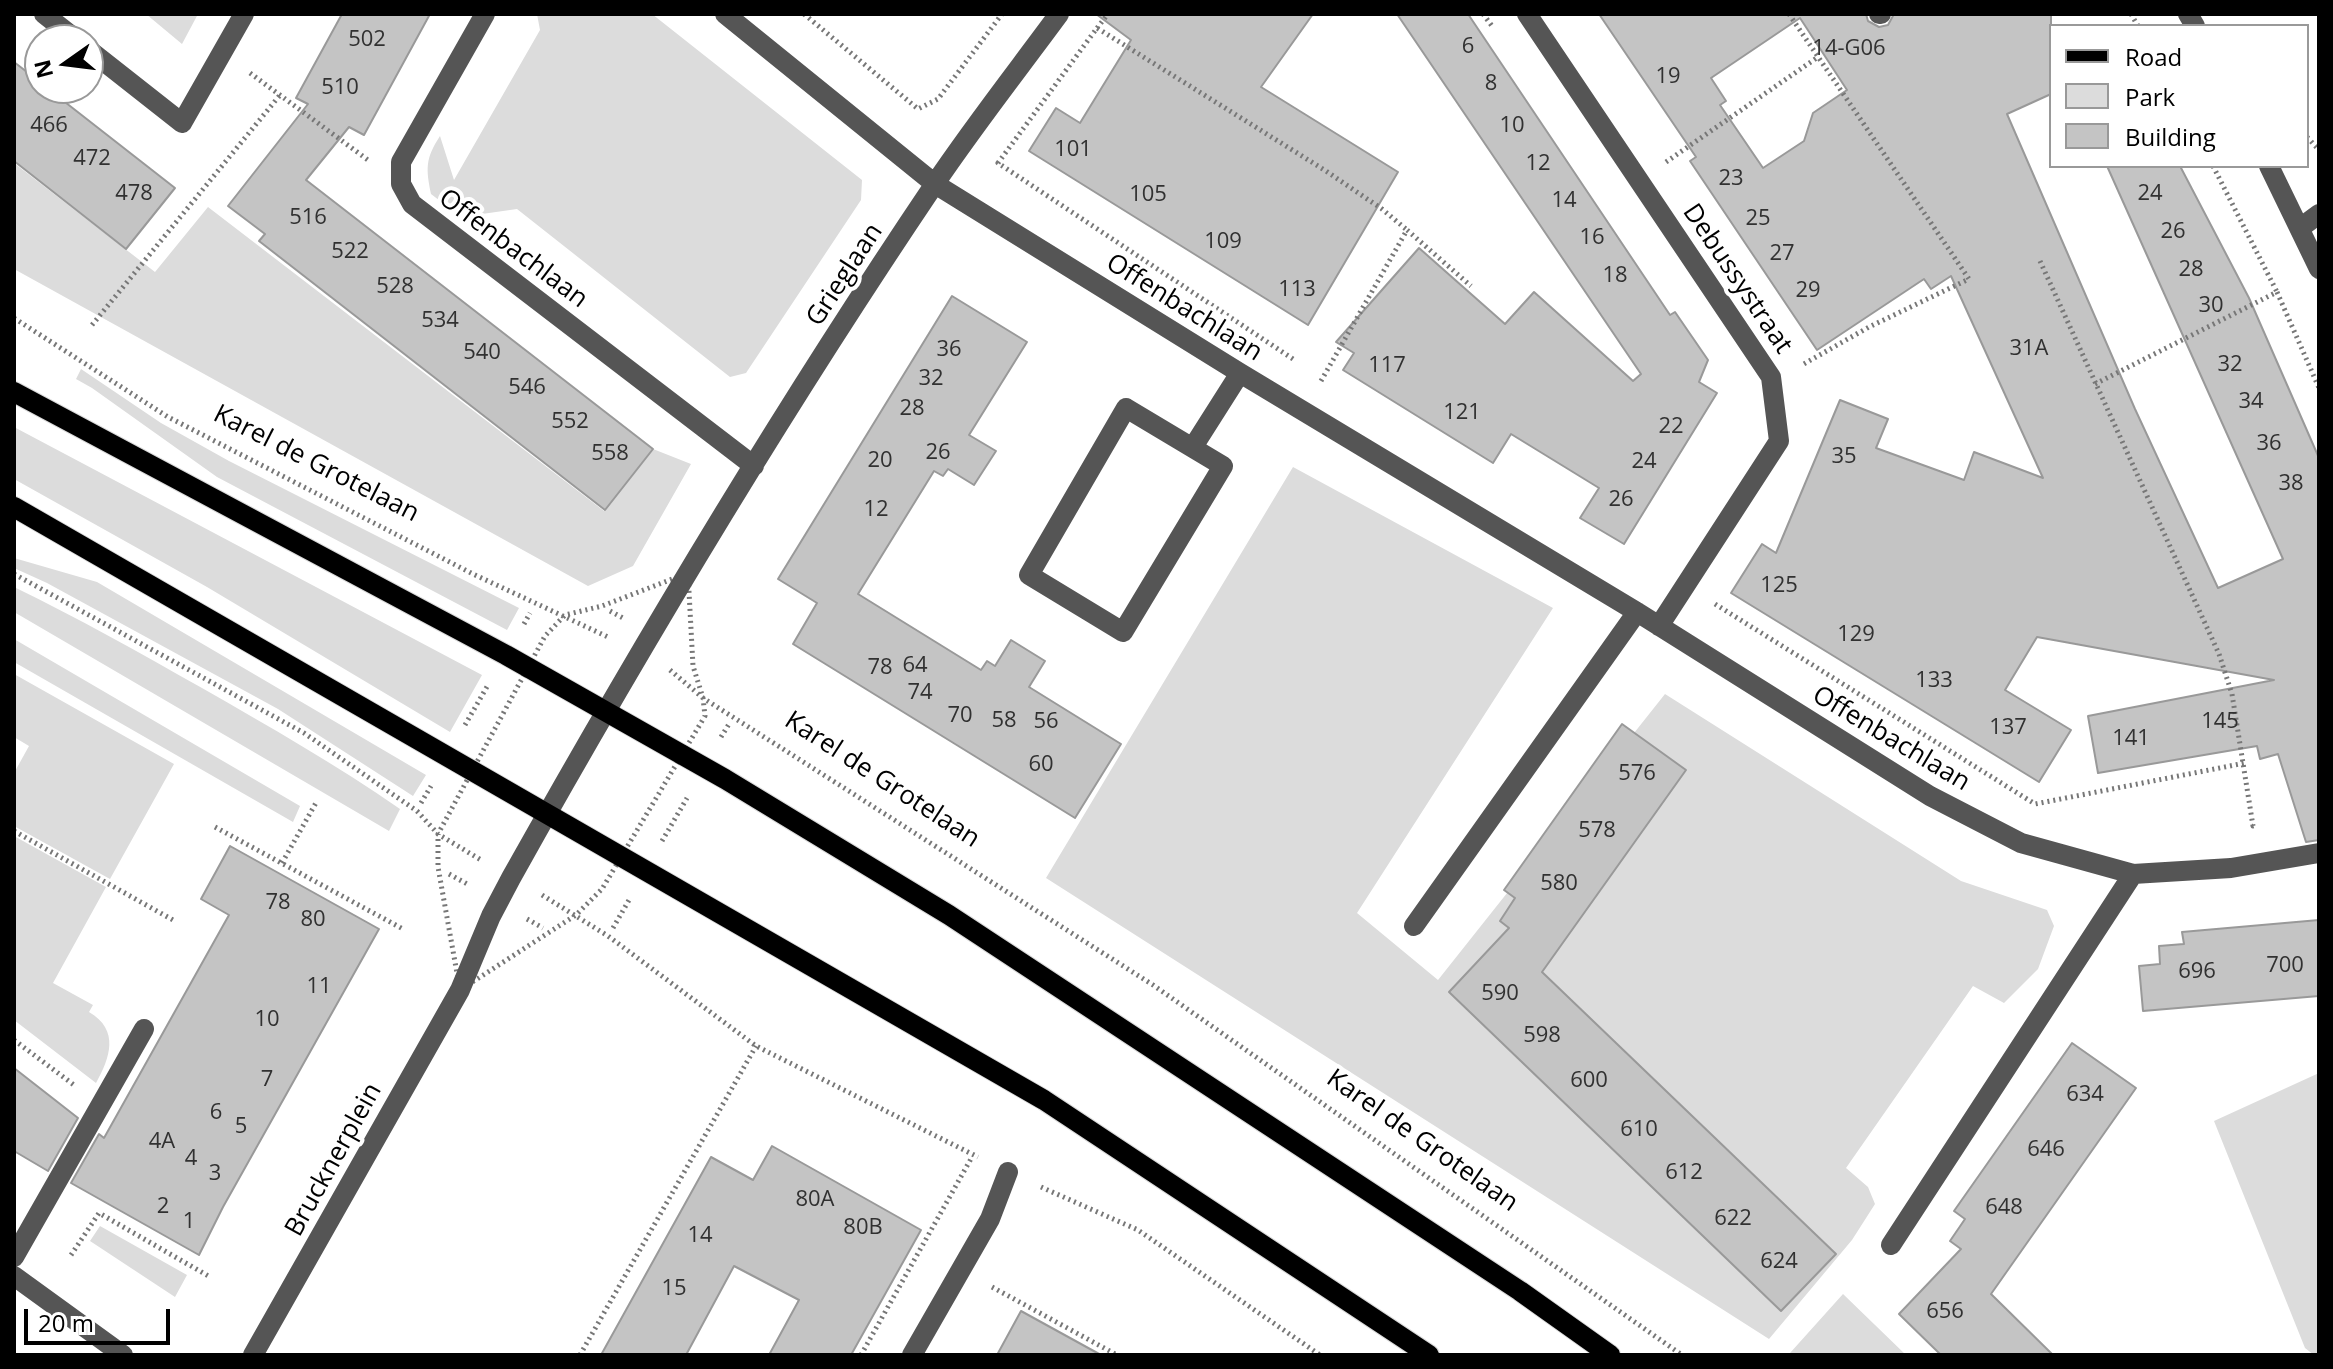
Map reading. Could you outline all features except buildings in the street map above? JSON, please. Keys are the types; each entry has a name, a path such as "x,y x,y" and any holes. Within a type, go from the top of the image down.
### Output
{"main road":[{"path":"14,392 528,667 949,915 1520,1291 1610,1355"},
{"path":"14,507 1044,1100 1429,1355"}],"street":[{"path":"104,62 182,123 244,14"},
{"path":"401,184 401,162 485,14"},
{"name":"Offenbachlaan","path":"725,14 935,184 1303,412 1637,612 1930,796 2021,843 2133,874 2231,868 2319,853"},
{"name":"Grieglaan","path":"546,814 754,466 935,184 1059,14"},
{"name":"Debussystraat","path":"1527,14 1771,377 1779,441 1659,626"},
{"path":"2270,168 2319,269"},
{"name":"Offenbachlaan","path":"401,184 412,204 754,466"},
{"path":"2300,228 2319,214"},
{"path":"1193,447 1240,373"},
{"path":"1126,408 1193,447 1223,466 1123,632 1029,575 1126,408"},
{"path":"1414,926 1637,612"},
{"name":"Brucknerplein","path":"253,1355 460,990 491,916 546,814"},
{"path":"1891,1245 2133,874"},
{"path":"14,1257 144,1029"},
{"path":"912,1355 990,1219 1008,1172"},
{"path":"14,1276 123,1355"}],"path":[{"path":"804,14 918,109 938,99 1002,14"},
{"path":"1108,14 998,163 1296,362"},
{"path":"1483,14 1492,27"},
{"path":"1771,377 1807,363 1869,327 1969,279 1789,14"},
{"path":"1097,28 1382,209 1471,286"},
{"path":"222,53 401,184"},
{"path":"1639,181 1818,57"},
{"path":"92,325 280,95"},
{"path":"2214,168 2277,292 2319,388"},
{"path":"1303,412 1407,230"},
{"path":"2040,261 2219,654 2232,694 2253,826 2266,824"},
{"path":"2095,384 2277,292"},
{"name":"Karel de Grotelaan","path":"14,318 168,417 473,574 565,615 668,669 703,698 1153,985 1682,1355"},
{"path":"1322,379 1335,387"},
{"path":"688,573 602,606 565,615 545,636 528,667 438,834 438,867 460,990 576,915 602,889 705,716 703,698"},
{"path":"14,574 304,733 417,811 438,834 608,936 756,1046 1008,1172 1138,1230 1320,1355"},
{"path":"1686,585 2035,804 2245,763"},
{"path":"461,733 492,680"},
{"path":"421,803 435,780"},
{"path":"659,847 692,790"},
{"path":"282,863 317,801"},
{"path":"215,827 403,929"},
{"path":"14,831 173,920"},
{"path":"449,874 475,888"},
{"path":"613,928 632,895"},
{"path":"14,1040 85,1093"},
{"path":"580,1355 756,1046"},
{"path":"861,1355 974,1155"},
{"path":"71,1255 99,1213 210,1277"},
{"path":"961,1270 1117,1355"}],"green space":[{"path":"146,14 198,14 182,44"},
{"path":"537,14 652,14 862,180 861,200 746,373 730,377 517,209 461,217 431,194 428,164 435,144 440,136 454,180 540,30"},
{"path":"14,163 155,272 208,207 604,511 653,449 691,464 633,566 588,586 14,269"},
{"path":"81,369 161,423 229,461 519,608 507,630 217,477 76,379"},
{"path":"14,427 482,675 450,732 207,587 14,479"},
{"path":"1293,467 1553,608 1357,913 1438,980 1665,694 1961,881 2047,910 2054,926 2038,969 2004,1003 1973,986 1846,1168 1868,1187 1875,1204 1852,1240 1769,1339 1046,878"},
{"path":"14,558 97,582 426,775 413,796 278,709 14,568"},
{"path":"14,587 179,675 352,777 400,809 389,831 14,612"},
{"path":"14,639 300,806 293,822 14,662"},
{"path":"14,674 174,764 110,879 14,826 14,773 29,746 14,737"},
{"path":"14,836 106,887 53,983 93,1005 89,1012 99,1019 109,1036 108,1054 96,1083 14,1020"},
{"path":"2319,1073 2319,1355 2314,1355 2305,1348 2214,1121"},
{"path":"100,1226 187,1275 175,1297 90,1241"},
{"path":"1843,1294 1906,1355 1790,1353"}]}
